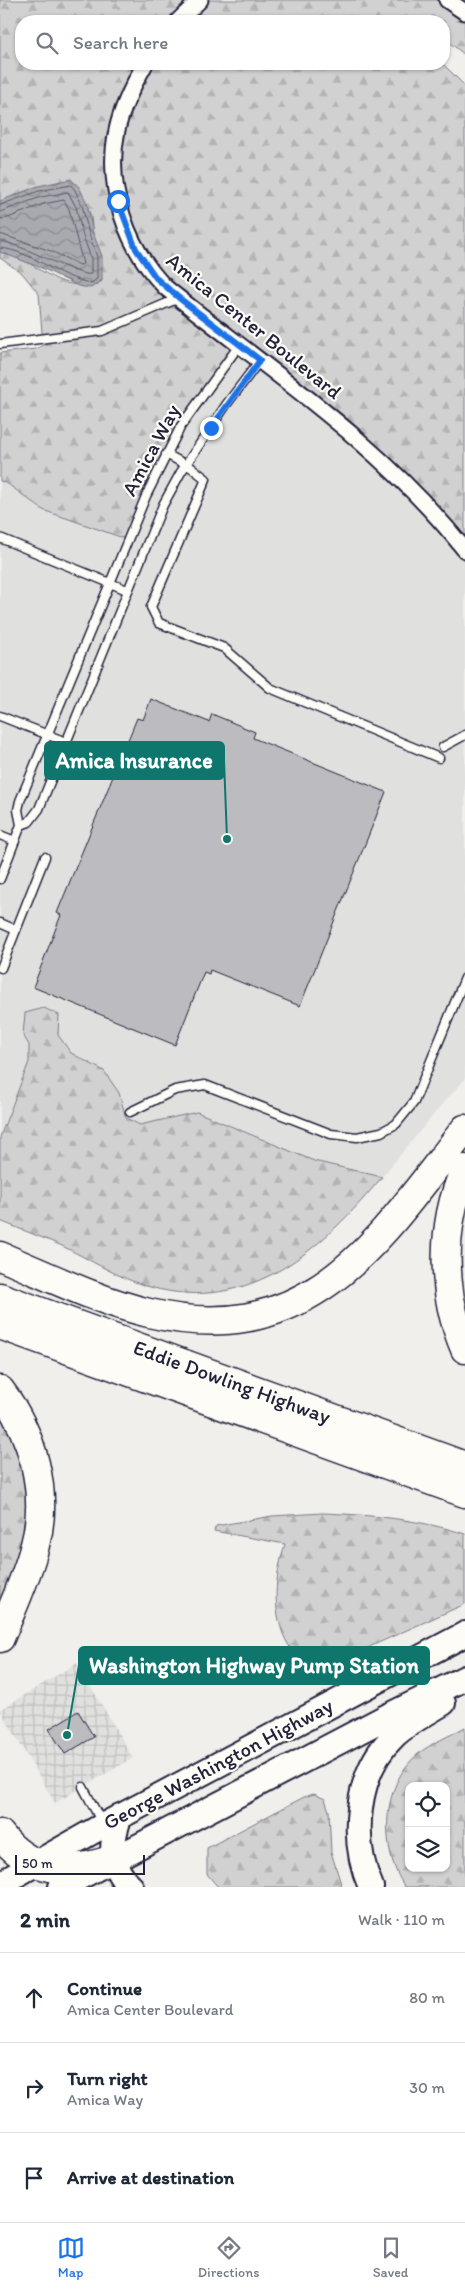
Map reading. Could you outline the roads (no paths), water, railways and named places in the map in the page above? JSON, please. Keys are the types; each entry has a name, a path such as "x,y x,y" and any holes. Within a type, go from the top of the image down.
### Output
{"highway":[{"path":"0,1256 107,1299 148,1312 186,1319 206,1320 235,1318 263,1313 281,1308 314,1292 356,1262 382,1235 465,1129"},
{"path":"465,1169 449,1222 447,1266 451,1306 465,1349"},
{"path":"0,1278 198,1354 242,1374 306,1409"},
{"name":"Eddie Dowling Highway","path":"0,1298 465,1466"},
{"name":"Eddie Dowling Highway","path":"0,1325 465,1493"},
{"path":"0,1331 38,1339"},
{"path":"0,1390 15,1412 26,1436 35,1464 40,1510 35,1546 6,1614 0,1638"},
{"path":"0,1834 18,1854 36,1864 70,1869 92,1866 113,1860"}],"main road":[{"name":"George Washington Highway","path":"0,1884 112,1821 465,1634"},
{"name":"George Washington Highway","path":"61,1887 390,1714 465,1678"},
{"path":"371,1887 362,1861 359,1821 361,1804 378,1757 394,1736 419,1718 465,1690"},
{"path":"112,1821 114,1835 113,1860 121,1877 131,1887"}],"street":[{"path":"184,15 200,0"},
{"path":"448,0 465,12"},
{"name":"Amica Center Boulevard","path":"142,70 128,98 117,130 114,166 115,183 123,219 136,249 156,278 179,298 335,418 376,454 430,508 465,550"}],"lane":[{"path":"0,344 102,331 179,298"},
{"name":"Amica Way","path":"0,879 21,825 18,810 20,801 135,518 166,454 195,406 240,344"},
{"name":"Amica Way","path":"21,825 28,822 39,809 127,590 176,480 226,405 260,360"},
{"path":"166,454 206,478 151,607 158,622 224,648 270,688 439,758"},
{"path":"0,538 127,590"},
{"path":"0,716 66,742"},
{"path":"443,747 465,735"},
{"path":"0,835 15,841"},
{"path":"1,968 45,857"},
{"path":"0,923 16,930"},
{"path":"130,1112 175,1090 205,1085 331,1134 357,1137 381,1132 396,1124 414,1102 465,978"},
{"path":"83,1787 112,1821"}],"water":[{"path":"71,179 79,187 87,203 93,233 102,256 102,281 91,288 78,286 44,269 0,252 0,201 38,186"}],"place":[{"name":"Amica Insurance","path":"227,839"},
{"name":"Washington Highway Pump Station","path":"67,1735"}]}
